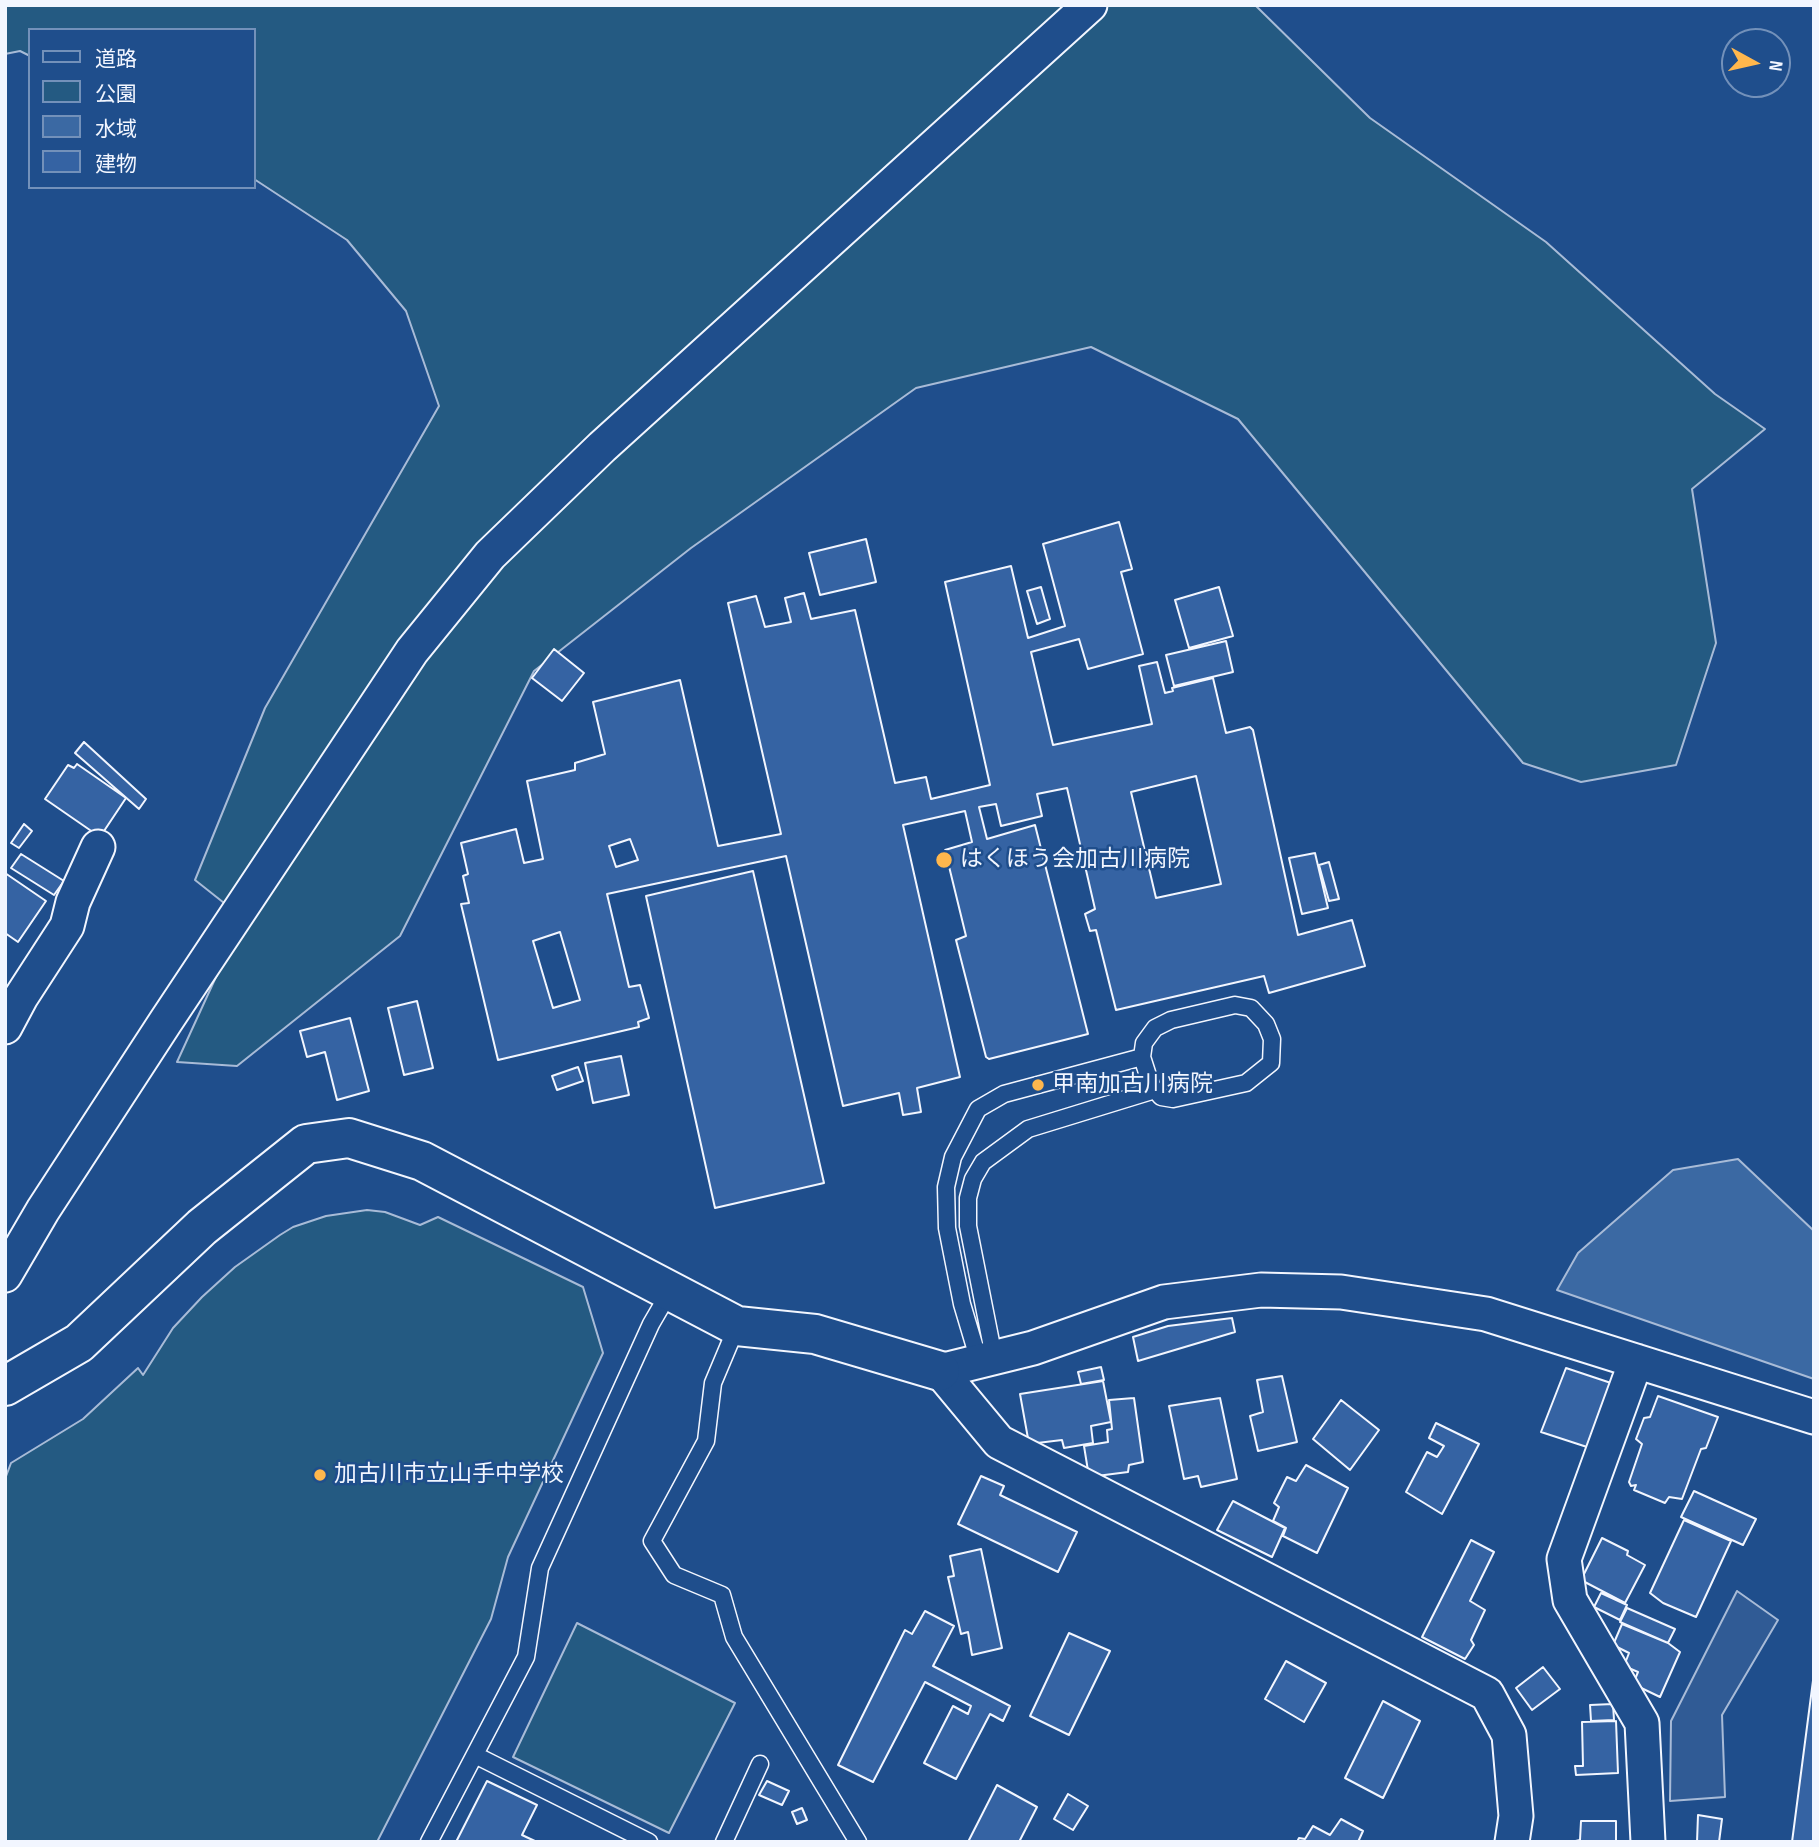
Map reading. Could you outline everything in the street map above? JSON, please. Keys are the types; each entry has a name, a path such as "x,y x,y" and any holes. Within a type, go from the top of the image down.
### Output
{"street":[{"path":"5,1275 43,1210 151,1043 412,651 490,555 602,447 1090,5"},
{"path":"5,1027 13,992 67,926 73,902 98,847"},
{"path":"5,1386 79,1343 202,1227 306,1144 349,1138 422,1161 669,1293 737,1326 815,1334 940,1371 1032,1348 1164,1302 1261,1290 1341,1292 1486,1314 1814,1417"},
{"path":"1636,1361 1564,1559 1570,1600 1642,1723 1648,1842"},
{"path":"940,1371 999,1442 1487,1694 1509,1735 1516,1816 1512,1842"}],"lane":[{"path":"1235,1005 1251,1008 1266,1024 1272,1039 1270,1063 1246,1083 1173,1099 1161,1097 1155,1090 1146,1075 1142,1057 1144,1043 1155,1028 1171,1020 1235,1005"},
{"path":"986,1359 962,1304 947,1228 946,1187 953,1157 967,1126 978,1109 1004,1094 1142,1057"},
{"path":"986,1359 968,1226 968,1198 973,1179 983,1162 1028,1129 1155,1090"},
{"path":"429,1842 526,1657 540,1568 651,1324 669,1293"},
{"path":"737,1326 713,1383 706,1441 652,1541 674,1575 722,1595 734,1637 858,1842"},
{"path":"475,1755 649,1842"},
{"path":"724,1842 760,1764"}],"green space":[{"path":"5,5 1255,5 1370,118 1546,242 1715,394 1765,429 1692,489 1716,643 1676,765 1581,782 1523,763 1238,419 1091,347 916,388 691,548 534,671 400,936 237,1066 177,1062 243,918 195,880 265,708 439,406 406,311 347,240 256,180 256,28 28,28 28,55 20,51 5,54"},
{"name":"加古川市立山手中学校","path":"367,1210 385,1212 420,1225 438,1217 583,1287 603,1353 508,1557 491,1619 377,1842 5,1842 5,1479 11,1463 83,1419 138,1368 143,1375 173,1328 202,1297 235,1267 280,1235 293,1227 326,1216"},
{"path":"577,1623 735,1703 669,1833 513,1757"}],"shaded area":[{"path":"1737,1591 1778,1620 1722,1715 1725,1797 1670,1801 1671,1721"}],"water":[{"path":"1738,1159 1814,1231 1814,1379 1557,1290 1578,1253 1673,1170"}],"building":[{"path":"1119,522 1132,569 1121,572 1143,654 1088,669 1079,639 1031,652 1053,745 1152,724 1139,666 1157,662 1165,693 1173,691 1172,688 1213,678 1226,733 1250,727 1253,730 1298,935 1352,920 1365,966 1269,993 1264,976 1116,1010 1096,930 1090,931 1085,914 1095,909 1067,788 1037,794 1042,816 1001,826 996,804 979,807 987,839 1035,825 1088,1034 989,1059 986,1057 956,940 966,936 945,850 972,842 965,811 903,825 960,1077 917,1088 921,1112 903,1115 899,1093 843,1106 786,856 607,894 629,987 640,985 649,1018 638,1022 639,1027 498,1060 461,904 469,903 463,876 468,874 461,843 516,829 524,863 543,859 527,781 575,770 575,763 605,754 593,702 680,680 718,846 781,834 728,603 756,596 765,627 791,622 785,598 804,593 811,619 855,610 895,783 926,777 931,799 990,785 945,582 1011,566 1028,638 1065,626 1043,544","holes":["1196,776 1221,884 1156,898 1131,792","630,839 638,860 616,867 609,846","560,932 580,1000 553,1008 533,941"]},
{"path":"866,539 876,582 820,595 809,553"},
{"path":"1041,587 1050,619 1037,624 1027,591"},
{"path":"1219,587 1233,636 1189,648 1175,600"},
{"path":"1226,641 1233,672 1174,686 1166,655"},
{"path":"554,649 584,673 562,701 532,678"},
{"path":"84,742 146,799 139,809 75,753"},
{"path":"77,764 126,798 100,837 45,799 68,765 74,768"},
{"path":"24,824 32,831 19,848 11,843"},
{"path":"1315,853 1328,908 1302,914 1289,858"},
{"path":"21,854 64,881 54,895 11,868"},
{"path":"1329,862 1339,899 1329,901 1319,865"},
{"path":"753,871 824,1183 715,1208 646,896"},
{"path":"5,873 46,901 18,942 5,933"},
{"path":"417,1001 433,1068 404,1075 388,1008"},
{"path":"350,1018 369,1091 337,1100 325,1052 307,1057 300,1031"},
{"path":"621,1056 629,1095 593,1103 585,1063"},
{"path":"578,1067 583,1081 557,1090 552,1076"},
{"path":"1232,1318 1235,1332 1138,1361 1133,1337 1168,1326"},
{"path":"1101,1367 1104,1380 1081,1384 1078,1372"},
{"path":"1566,1368 1611,1383 1587,1447 1541,1432"},
{"path":"1282,1376 1297,1442 1258,1451 1250,1416 1263,1412 1257,1380"},
{"path":"1103,1381 1111,1422 1091,1426 1093,1443 1064,1448 1062,1440 1029,1444 1020,1394"},
{"path":"1658,1396 1718,1417 1706,1448 1701,1449 1682,1499 1669,1497 1665,1503 1634,1490 1636,1485 1631,1486 1629,1482 1642,1444 1636,1439 1644,1418 1650,1417"},
{"path":"1134,1398 1143,1462 1129,1465 1128,1472 1089,1477 1084,1446 1108,1442 1107,1430 1112,1429 1109,1400"},
{"path":"1220,1398 1237,1479 1201,1487 1198,1476 1184,1479 1169,1406"},
{"path":"1341,1400 1379,1430 1350,1470 1313,1439"},
{"path":"1436,1423 1479,1444 1442,1514 1406,1492 1427,1452 1437,1457 1444,1446 1429,1438"},
{"path":"1306,1465 1348,1488 1317,1553 1283,1536 1286,1528 1273,1521 1279,1507 1274,1503 1287,1477 1296,1481"},
{"path":"981,1476 1004,1486 1000,1495 1077,1532 1058,1572 958,1524"},
{"path":"1694,1491 1756,1519 1743,1545 1681,1517"},
{"path":"1233,1501 1285,1528 1272,1557 1217,1530"},
{"path":"1684,1520 1731,1541 1696,1617 1663,1603 1650,1593"},
{"path":"1602,1538 1628,1551 1627,1555 1645,1565 1625,1603 1581,1580"},
{"path":"1471,1540 1494,1552 1470,1601 1485,1610 1471,1640 1474,1645 1465,1659 1422,1637"},
{"path":"981,1549 1002,1648 972,1655 968,1632 961,1634 948,1577 954,1576 950,1556"},
{"path":"1601,1593 1627,1605 1620,1620 1594,1607"},
{"path":"1627,1608 1675,1629 1668,1643 1620,1622"},
{"path":"925,1611 954,1626 933,1666 1010,1706 1003,1721 990,1714 956,1779 924,1763 953,1706 968,1714 971,1706 925,1682 873,1782 838,1765 905,1630 912,1634"},
{"path":"1622,1624 1668,1643 1680,1652 1660,1697 1633,1684 1638,1672 1624,1666 1629,1653 1613,1645"},
{"path":"1069,1633 1110,1651 1069,1735 1030,1716"},
{"path":"1286,1661 1326,1683 1304,1722 1265,1699"},
{"path":"1543,1667 1560,1689 1532,1710 1516,1688"},
{"path":"1814,1673 1814,1842 1792,1842"},
{"path":"1383,1701 1420,1721 1383,1798 1345,1778"},
{"path":"1613,1704 1614,1720 1591,1721 1590,1705"},
{"path":"1616,1721 1618,1773 1576,1775 1575,1766 1583,1766 1582,1722"},
{"path":"487,1781 537,1805 522,1835 537,1842 456,1842"},
{"path":"767,1781 789,1791 782,1805 759,1795"},
{"path":"997,1785 1037,1807 1019,1842 968,1842"},
{"path":"1068,1794 1088,1806 1073,1830 1054,1819"},
{"path":"802,1808 807,1820 797,1824 792,1812"},
{"path":"1698,1815 1722,1819 1719,1842 1697,1842"},
{"path":"1341,1819 1363,1831 1358,1842 1297,1842 1299,1838 1305,1839 1313,1826 1330,1835"},
{"path":"1581,1821 1616,1821 1616,1842 1571,1842 1580,1840"}],"place":[{"name":"はくほう会加古川病院","path":"944,860"},
{"name":"甲南加古川病院","path":"1038,1085"},
{"name":"加古川市立山手中学校","path":"320,1475"}]}
